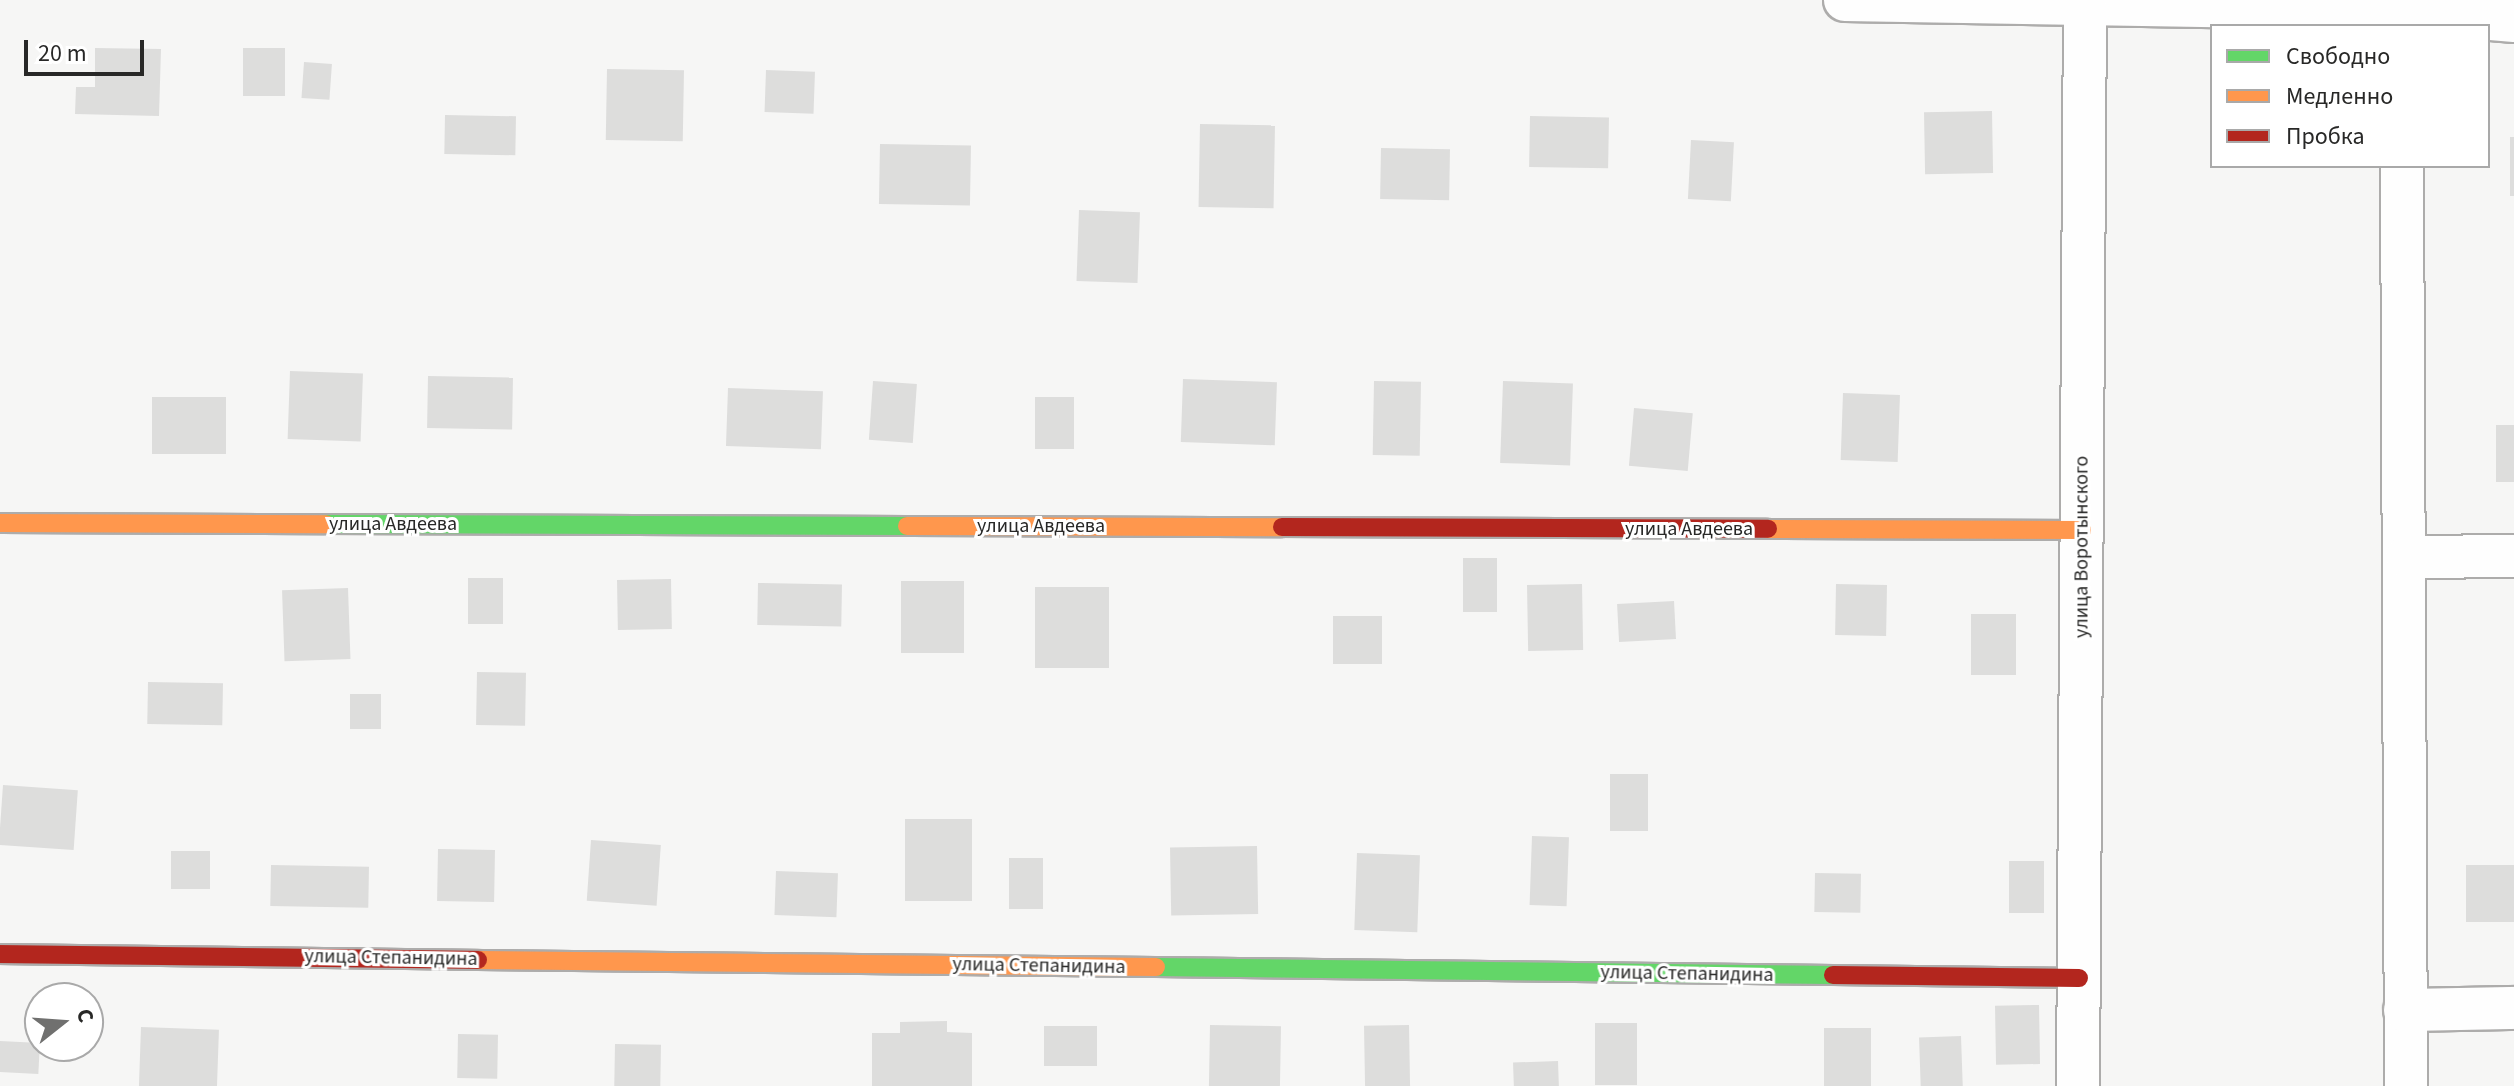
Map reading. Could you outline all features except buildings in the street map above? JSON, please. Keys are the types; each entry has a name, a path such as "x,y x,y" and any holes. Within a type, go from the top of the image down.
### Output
{"street":[{"path":"1845,0 2085,8 2387,12 2514,21"},
{"name":"улица Воротынского","path":"2078,1086 2085,8"},
{"path":"2402,168 2407,557 2406,1086"},
{"name":"улица Авдеева","path":"0,523 2082,530"},
{"path":"2407,557 2514,556"},
{"name":"улица Степанидина","path":"0,954 2079,978"},
{"path":"2405,1010 2514,1008"}],"traffic: fast":[{"path":"326,524 907,526"},
{"path":"1156,967 1833,975"}],"traffic: slow":[{"path":"0,523 326,524"},
{"path":"907,526 1282,527"},
{"path":"1768,529 2082,530"},
{"path":"478,960 1156,967"}],"traffic: jam":[{"path":"1282,527 1768,529"},
{"path":"0,954 478,960"},
{"path":"1833,975 2079,978"}]}
